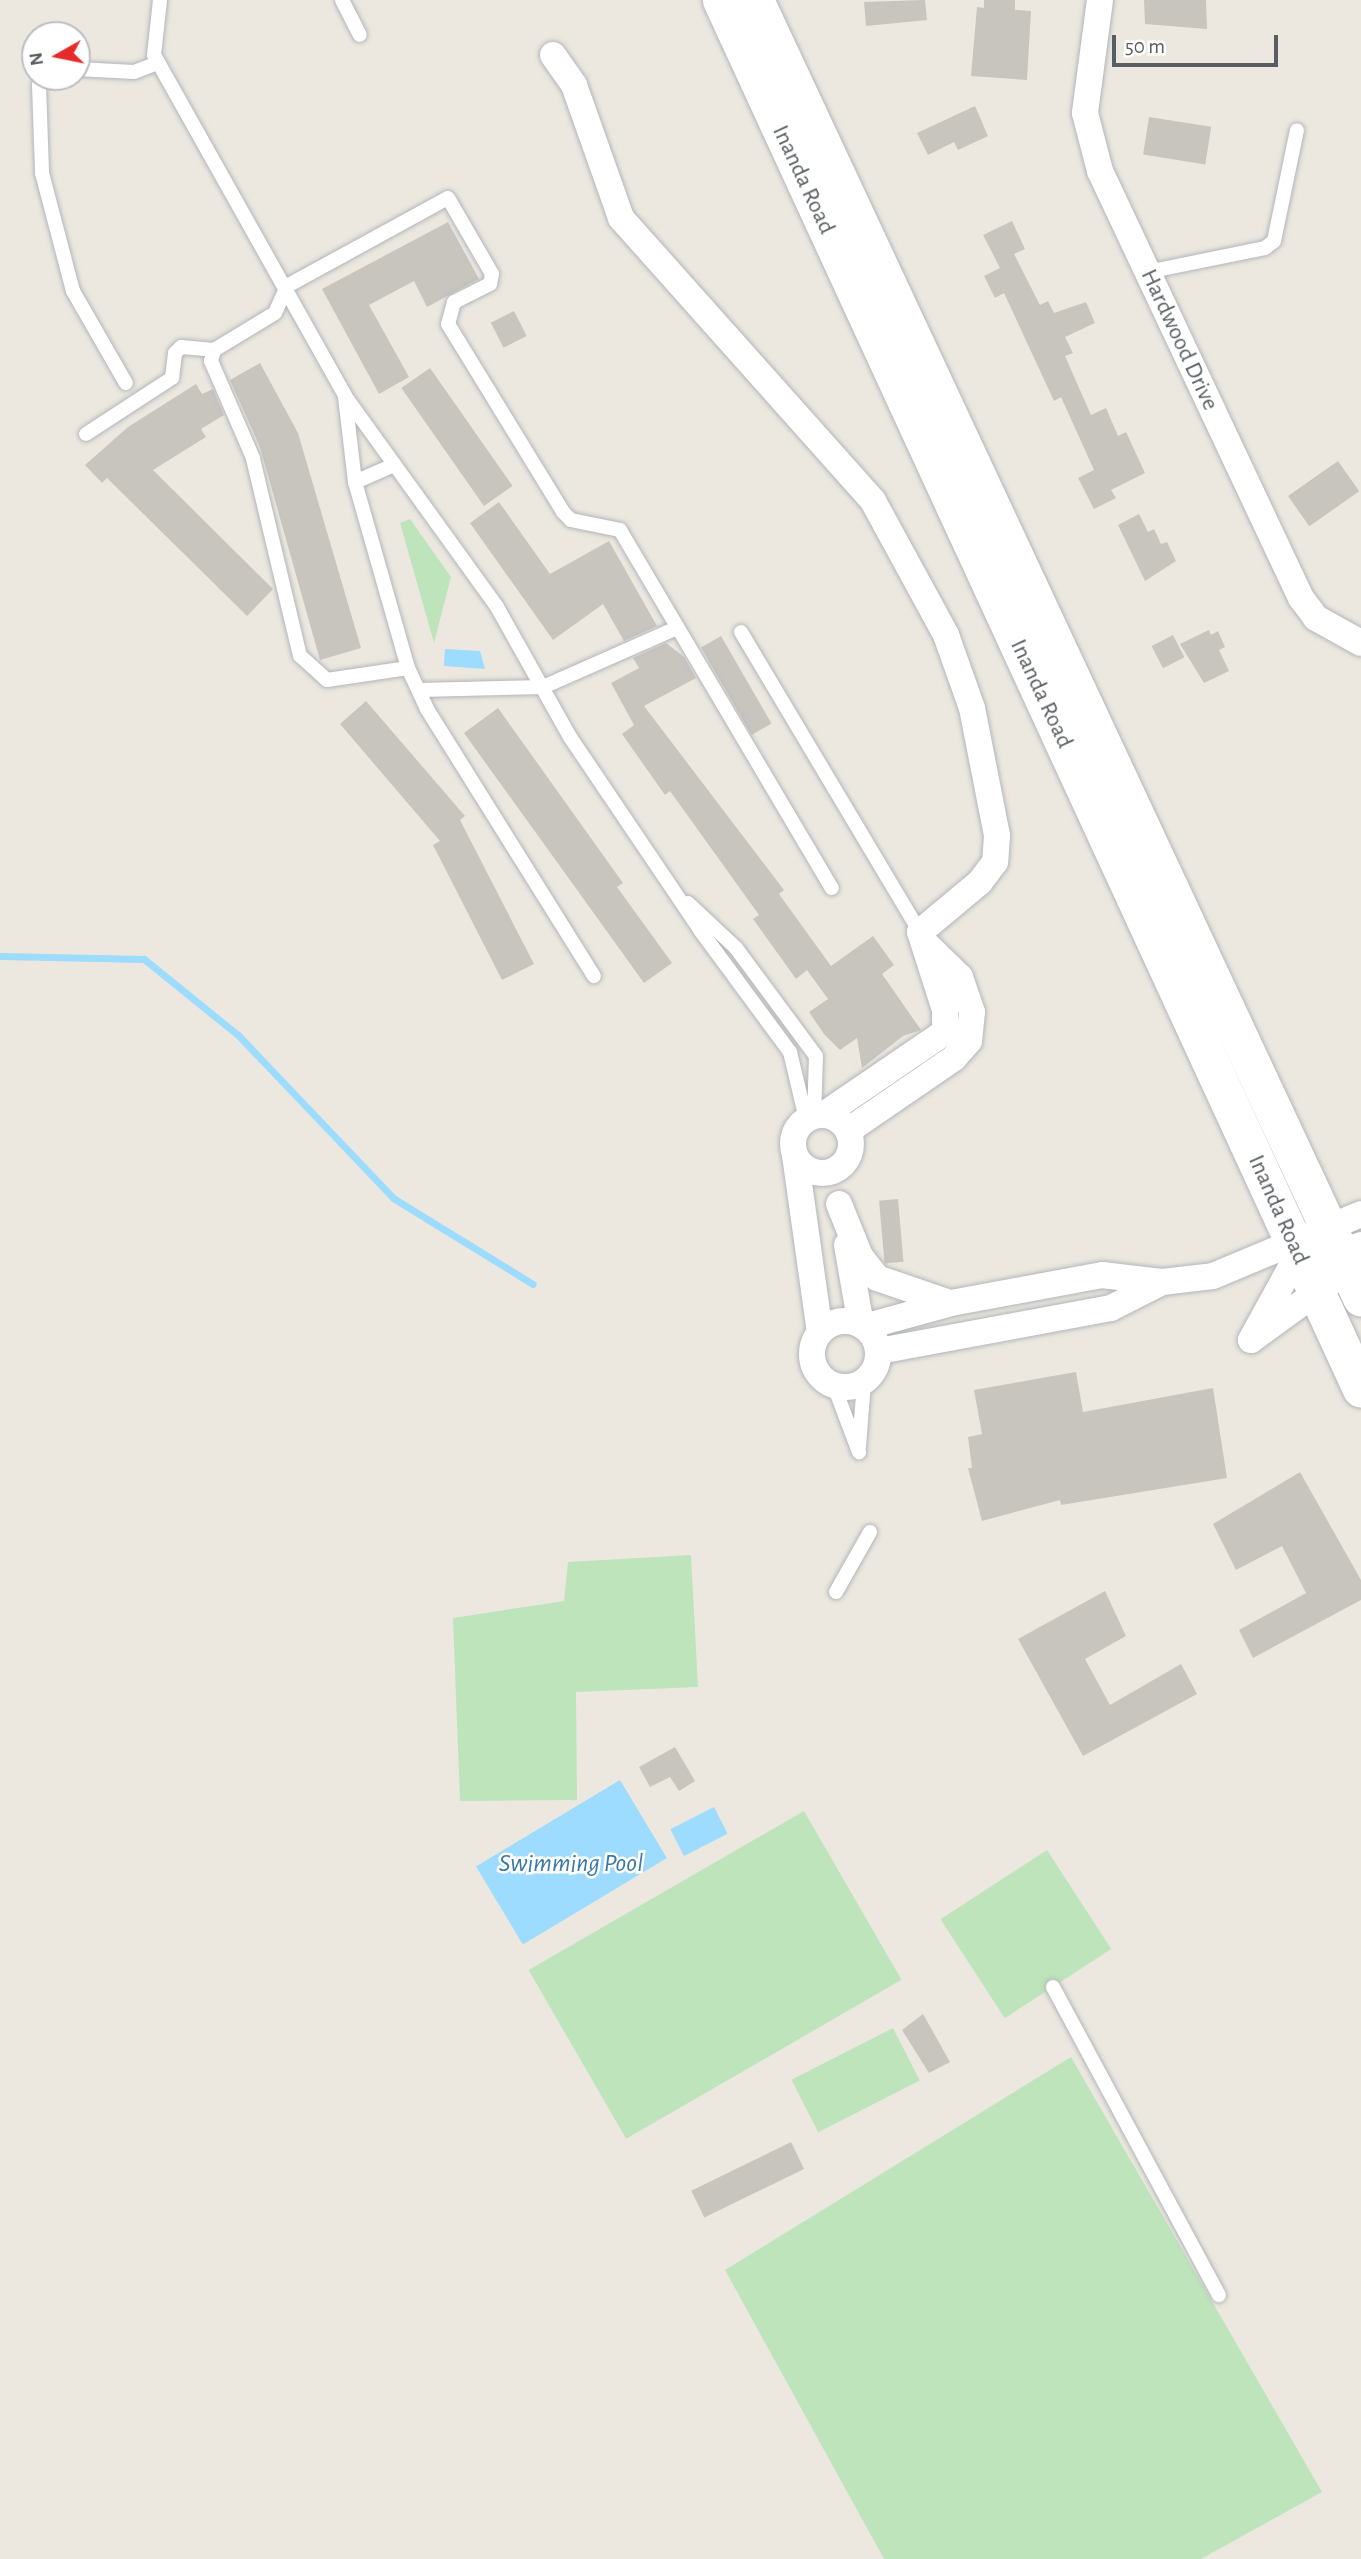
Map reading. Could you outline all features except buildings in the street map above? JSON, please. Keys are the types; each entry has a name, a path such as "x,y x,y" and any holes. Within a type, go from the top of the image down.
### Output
{"main road":[{"name":"Inanda Road","path":"721,0 1361,1389"},
{"name":"Inanda Road","path":"755,0 1354,1254 1361,1298"}],"street":[{"name":"Hardwood Drive","path":"1100,0 1086,83 1091,145 1147,272 1301,598 1317,618 1361,643"},
{"path":"553,55 574,85 607,184 634,239 677,278 772,393 873,501 946,635 972,708 998,836 995,862 980,883 922,938"},
{"path":"833,1171 862,1326 878,1351 875,1368 864,1382 834,1386 813,1362 820,1332 794,1135 815,1116 945,1031 948,1022 922,938"},
{"path":"849,1130 954,1058 969,1041 972,1012 960,977 922,938"},
{"path":"815,1116 849,1130"},
{"path":"795,1155 811,1171 833,1171 852,1149 849,1130"},
{"path":"839,1203 860,1256 877,1278 951,1303"},
{"path":"820,1332 837,1322 862,1326 951,1303 1102,1275 1162,1282 1213,1276 1361,1214"},
{"path":"1354,1254 1251,1340 1290,1269 1304,1268 1354,1254"},
{"path":"878,1351 1111,1308 1162,1282"}],"lane":[{"path":"160,0 154,54 158,63 286,286 345,397 497,607 570,737 685,900 700,930 790,1052 815,1116"},
{"path":"342,0 360,35"},
{"path":"91,70 134,72 158,63"},
{"path":"38,91 42,173 74,291 125,383"},
{"path":"1147,272 1265,248 1274,241 1297,131"},
{"path":"86,434 172,378 175,353 181,347 214,349 275,313 286,286 448,198 492,274 490,284 454,302 449,324 563,512 571,520 620,530 832,888"},
{"path":"214,349 213,374 248,441 300,656 327,680 408,667"},
{"path":"345,397 355,482 408,667 418,690 594,976"},
{"path":"355,482 394,465"},
{"path":"418,690 543,687 677,628"},
{"path":"740,632 922,938"},
{"path":"685,900 736,948 808,1044 818,1068 815,1116"},
{"path":"790,1052 808,1044"},
{"path":"834,1386 859,1452 864,1382"},
{"path":"836,1592 870,1532"},
{"path":"1053,1987 1219,2295"}],"green space":[{"path":"410,519 451,577 434,643 400,523"},
{"path":"691,1555 698,1687 576,1692 577,1800 460,1801 453,1618 564,1601 568,1562"},
{"path":"804,1811 902,1980 626,2139 529,1970"},
{"path":"1047,1850 1111,1949 1005,2018 940,1919"},
{"path":"893,2028 920,2081 818,2132 791,2080"},
{"path":"1071,2057 1322,2492 1201,2559 884,2559 725,2270"}],"water":[{"path":"445,649 480,651 485,669 444,666"},
{"name":"Swimming Pool","path":"620,1780 667,1858 523,1945 476,1867"},
{"path":"714,1807 728,1834 684,1856 670,1829"}],"waterway":[{"path":"0,956 144,959 238,1035 393,1198 533,1284"}]}
